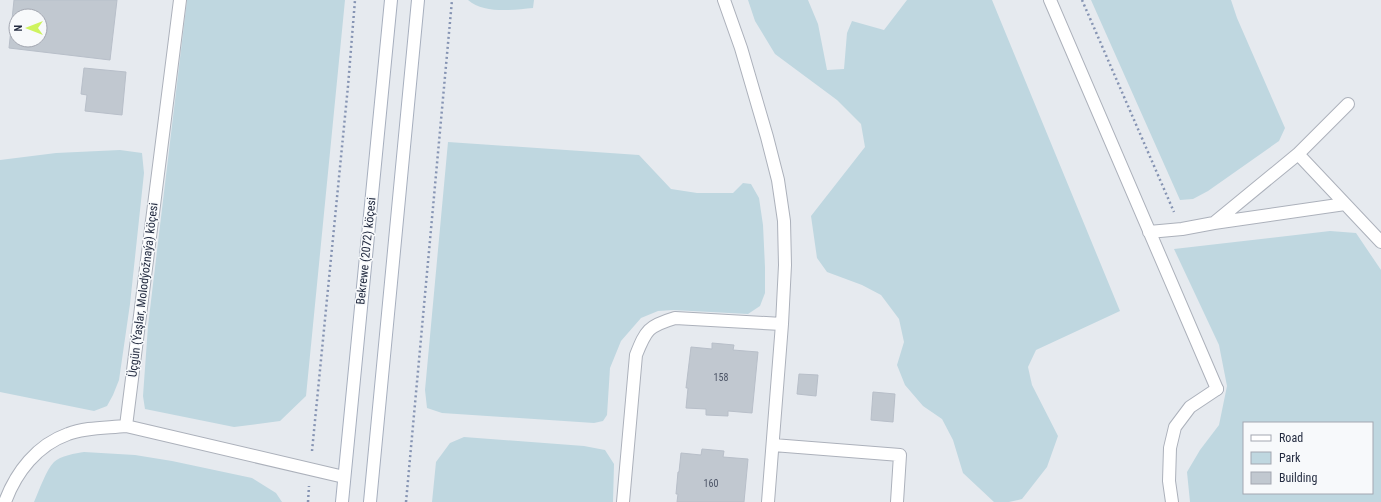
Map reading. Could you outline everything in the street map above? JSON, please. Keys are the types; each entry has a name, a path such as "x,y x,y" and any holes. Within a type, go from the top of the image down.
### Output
{"main road":[{"name":"Üçgün (Ýaşlar, Molodýožnaýa) köçesi","path":"126,426 180,0"},
{"name":"Bekrewe (2072) köçesi","path":"342,502 391,0"},
{"path":"370,502 418,0"},
{"path":"724,0 741,48 767,137 778,180 784,221 785,265 782,324 768,502"},
{"path":"1050,0 1217,389 1190,407 1175,427 1170,448 1169,481 1172,502"},
{"path":"1214,223 1298,154 1348,104"},
{"path":"1298,154 1381,242"},
{"path":"1149,232 1182,229 1345,204"},
{"path":"623,502 636,355 644,335 658,323 675,318 782,324"},
{"path":"5,502 19,472 48,443 69,433 96,428 126,426 311,468 344,477"},
{"path":"773,445 900,455 897,502"}],"path":[{"path":"311,468 355,0"},
{"path":"406,502 452,0"},
{"path":"1082,0 1182,229"}],"green space":[{"path":"187,0 345,0 306,396 280,421 234,427 145,409 143,396 148,326"},
{"path":"468,0 534,0 533,8 499,10 482,7"},
{"path":"748,0 808,0 818,24 827,70 844,69 847,33 852,21 884,30 907,0 992,0 1120,311 1036,350 1028,367 1032,385 1058,436 1047,467 1022,499 1009,502 994,502 963,473 953,440 942,419 923,406 905,385 897,365 904,342 899,319 881,295 862,285 827,272 817,258 811,216 865,147 861,124 837,100 775,54 755,21"},
{"path":"1091,0 1231,0 1237,18 1285,128 1279,141 1208,191 1193,199 1180,200"},
{"path":"448,142 639,155 671,189 697,193 733,193 743,183 751,184 759,198 763,225 765,293 760,306 748,314 673,310 658,311 641,318 621,341 610,368 607,415 603,421 594,423 442,413 427,408 425,390"},
{"path":"120,150 142,153 144,173 130,304 119,380 113,395 107,406 94,411 0,392 0,160 56,153"},
{"path":"1330,231 1356,233 1381,270 1381,502 1190,502 1187,472 1200,450 1219,425 1227,386 1219,345 1174,249"},
{"path":"464,437 584,446 605,450 614,464 613,502 432,502 436,462 450,443"},
{"path":"84,452 135,455 172,461 252,478 276,493 282,502 34,502 45,475 54,462 64,456"}],"building":[{"path":"14,0 117,0 110,60 9,48 48,48 48,8 13,8"},
{"path":"84,68 126,72 122,115 85,111 87,95 81,94"},
{"path":"712,343 734,345 733,350 758,352 752,413 728,411 728,416 706,415 706,409 686,408 688,388 686,388 691,347 712,349"},
{"path":"799,374 818,375 816,396 797,394"},
{"path":"873,392 895,394 893,422 871,420"},
{"path":"702,449 724,451 723,457 748,459 744,502 677,502 678,494 676,494 681,453 701,455"}]}
